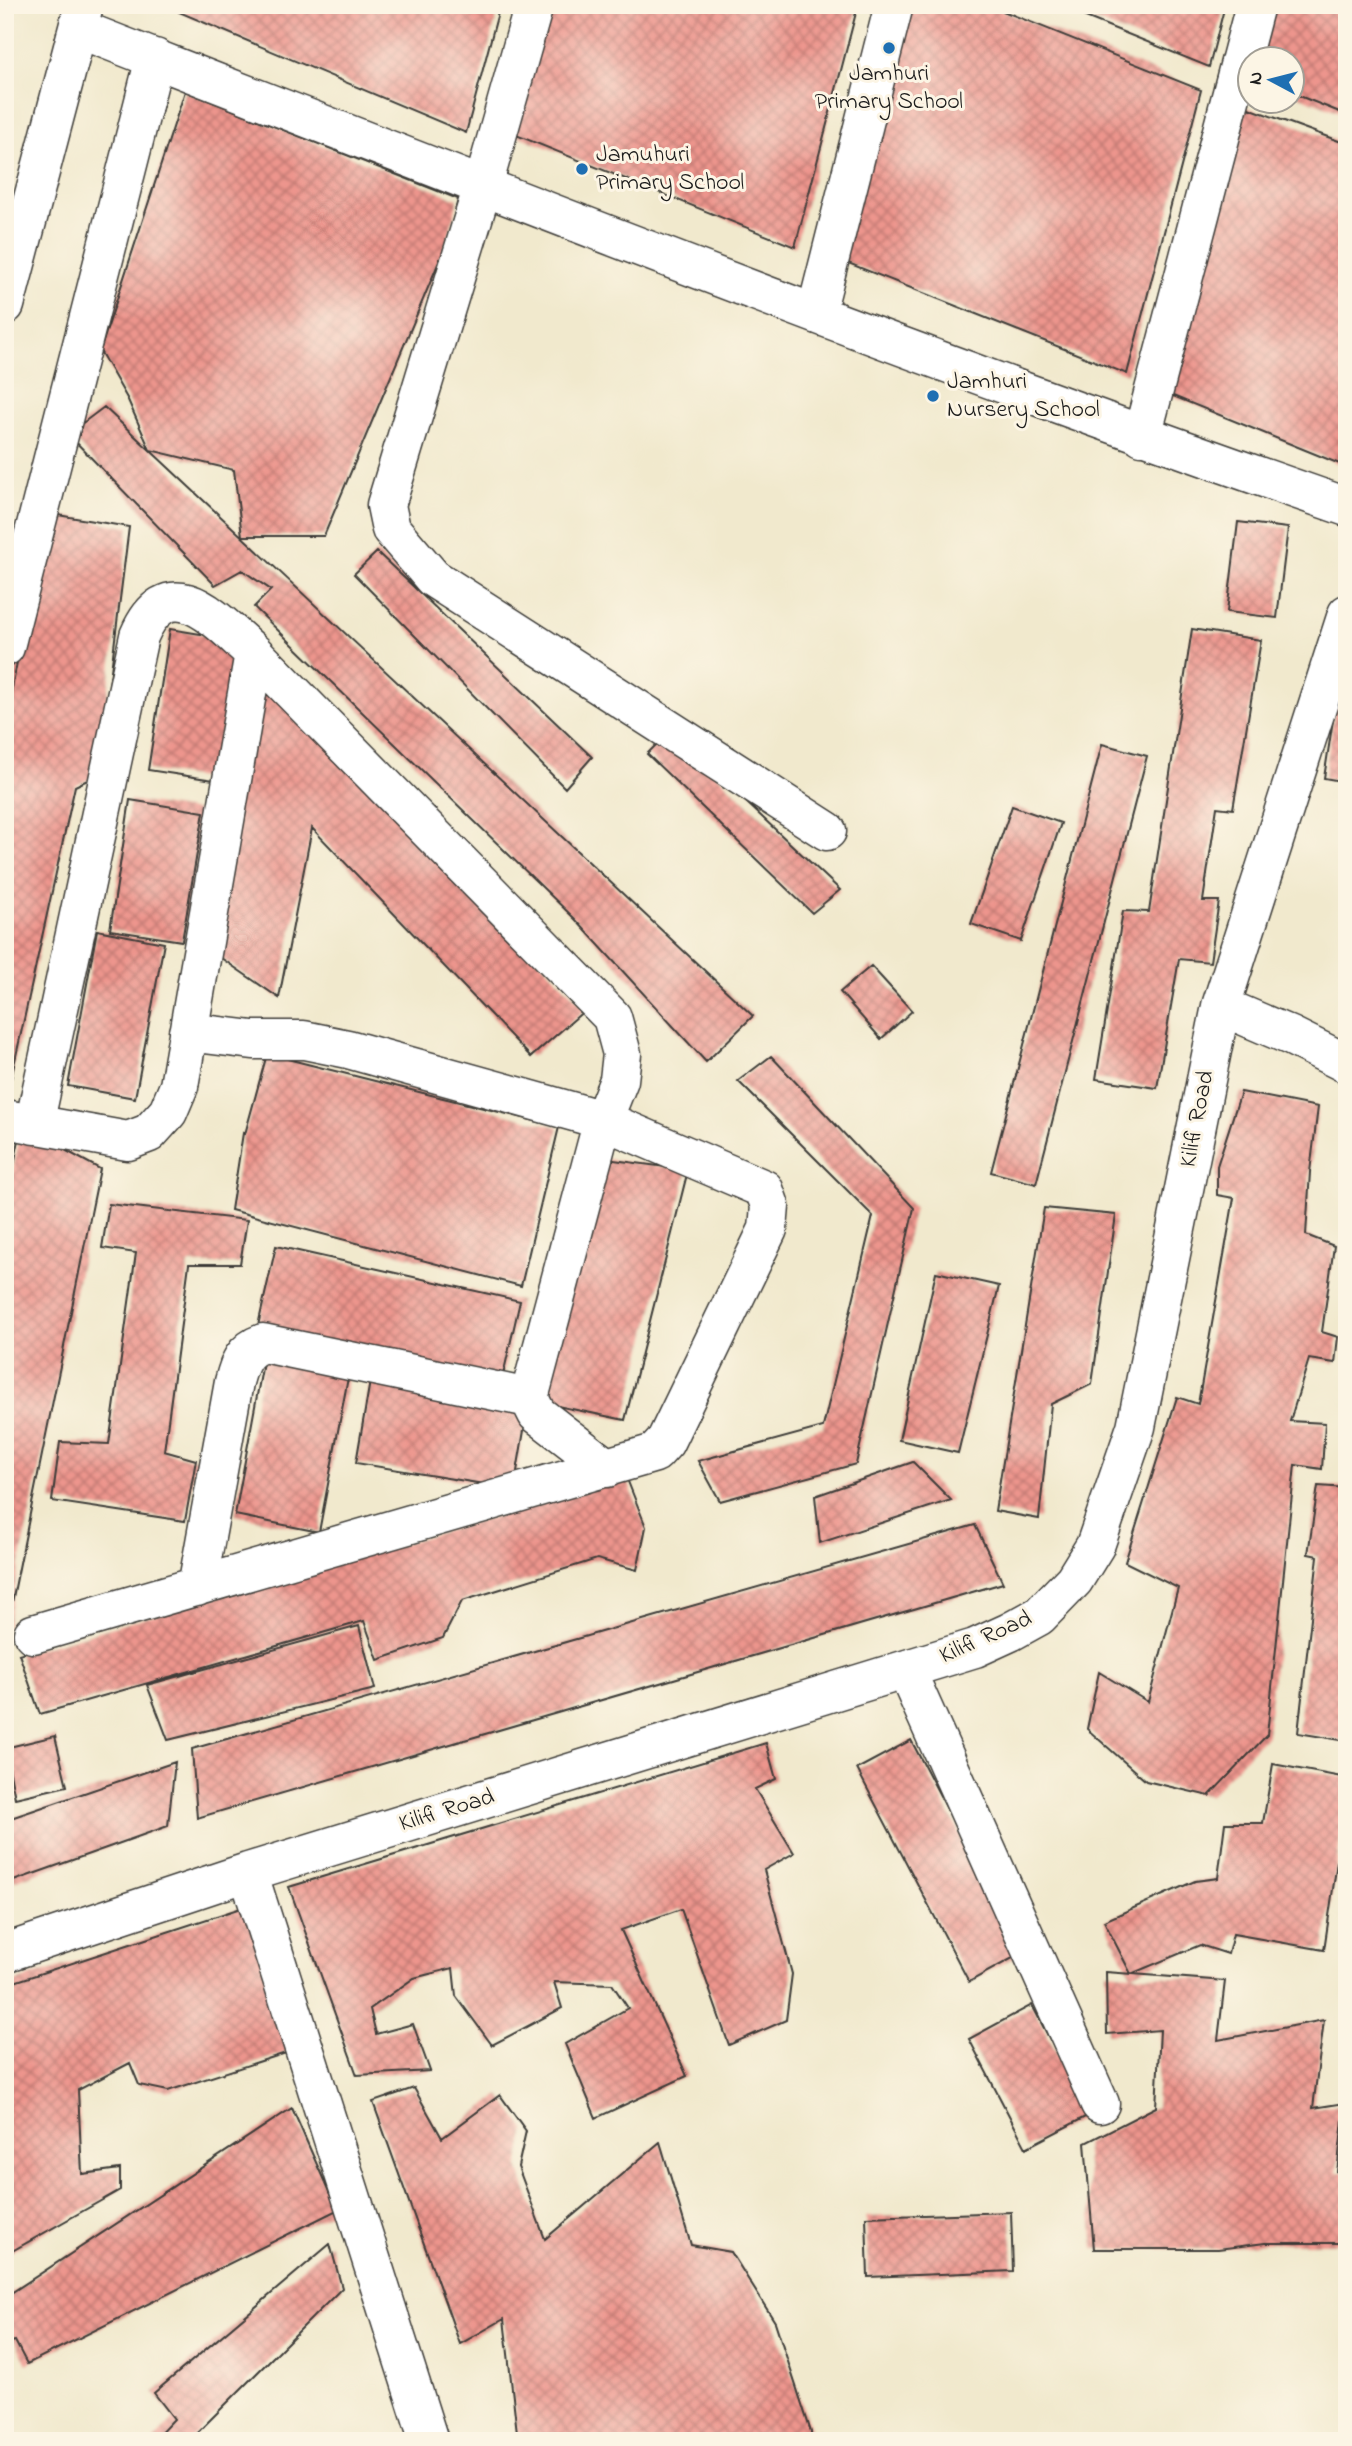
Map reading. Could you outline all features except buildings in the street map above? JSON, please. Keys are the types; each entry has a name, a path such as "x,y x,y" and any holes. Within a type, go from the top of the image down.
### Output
{"street":[{"path":"534,5 483,186 386,505 391,529 433,578 827,831"},
{"path":"816,313 894,5"},
{"path":"1142,436 1255,5"},
{"path":"5,305 11,257 82,17 155,58 483,186 1142,436 1347,507"},
{"path":"5,648 155,58"},
{"path":"254,653 179,1086 168,1112 149,1133 128,1141 20,1122 139,636 147,618 158,607 172,601 186,601 205,610 254,653 612,1017 622,1054 619,1080 603,1120 528,1398 537,1414 607,1468"},
{"name":"Kilifi Road","path":"5,1953 248,1872 975,1648 1039,1616 1074,1580 1095,1546 1136,1427 1221,1006 1347,614"},
{"path":"1221,1006 1347,1064"},
{"path":"33,1634 654,1453 665,1442 768,1229 770,1206 764,1189 603,1120 326,1044 304,1040 253,1040 188,1032"},
{"path":"197,1587 234,1382 244,1354 253,1347 263,1343 528,1398"},
{"path":"905,1670 1100,2104"},
{"path":"248,1872 429,2441"}],"place":[{"name":"Jamhuri Primary School","path":"889,48"},
{"name":"Jamuhuri Primary School","path":"582,169"},
{"name":"Jamhuri Nursery School","path":"933,396"}]}
